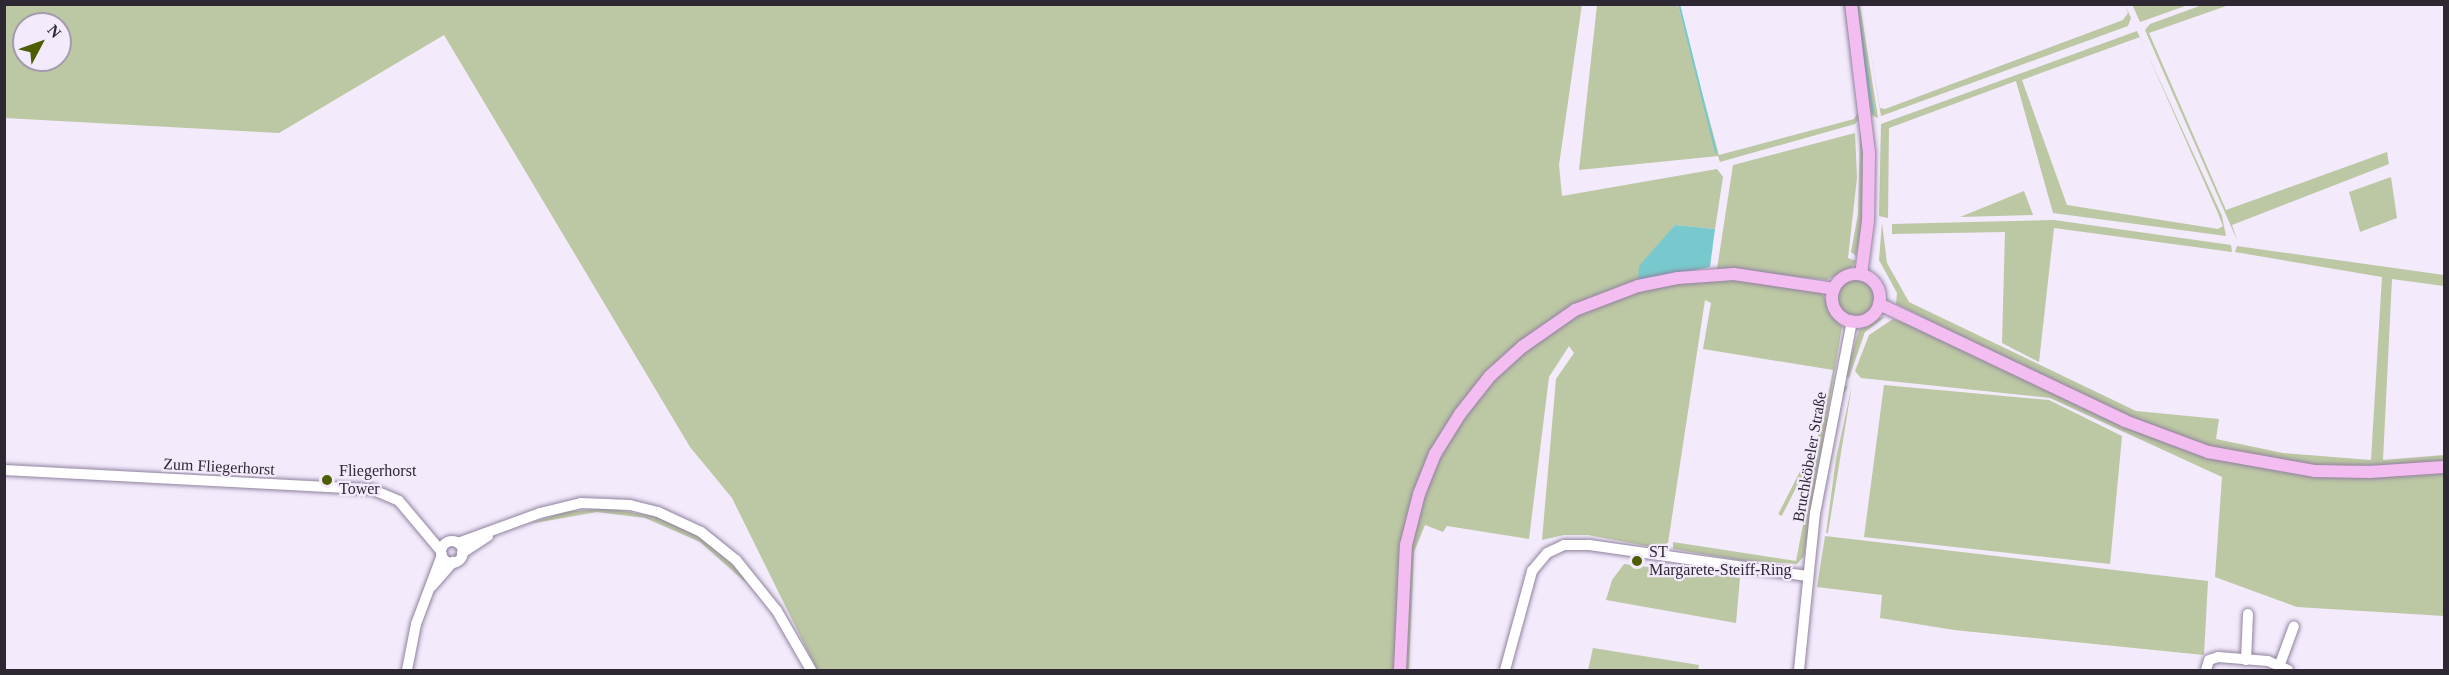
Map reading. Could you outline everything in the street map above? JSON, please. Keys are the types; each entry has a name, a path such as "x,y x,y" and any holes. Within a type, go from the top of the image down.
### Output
{"main road":[{"path":"1851,4 1869,153 1868,220 1861,274"},
{"path":"1400,670 1406,545 1422,484 1460,414 1490,376 1522,347 1575,310 1638,286 1678,278 1734,274 1834,289"},
{"path":"1861,274 1878,289 1879,304 1872,316 1852,321 1835,309 1834,289 1845,277 1861,274"},
{"path":"1879,304 2125,421 2208,452 2315,471 2370,472 2445,467"}],"street":[{"name":"Bruchköbeler Straße","path":"1799,670 1806,576 1824,455 1852,321"},
{"name":"Zum Fliegerhorst","path":"4,470 371,489 399,501 421,522 457,546"},
{"path":"406,670 416,624 441,553 540,513 581,503 630,506 680,521 721,546 749,574 777,611 812,670"},
{"name":"Zum Fliegerhorst","path":"421,522 441,553"},
{"path":"1505,670 1532,571 1547,553 1564,545 1589,545 1806,576"},
{"path":"430,589 453,562 457,546"},
{"path":"441,553 453,562"},
{"path":"2246,660 2248,614"},
{"path":"2207,665 2218,657 2284,667 2294,626"}],"shaded area":[{"path":"1582,4 1559,165 1562,196 1717,169 1723,177 1715,229 1675,225 1638,282 1575,306 1519,342 1457,410 1401,543 1395,670 817,670 732,498 690,447 444,35 279,133 5,118 5,5"},
{"path":"2132,4 2188,4 2188,5 2140,22"},
{"path":"2205,4 2229,5 2149,33 2226,210 2387,152 2389,164 2232,225 2237,240 2145,30 2150,24"},
{"path":"1597,5 1678,5 1719,155 1854,119 1859,111 1844,5 1848,5 1863,114 1855,124 1720,162 1718,156 1579,170"},
{"path":"1856,5 1860,5 1878,118 1871,115"},
{"path":"1863,5 1880,108 1885,109 2123,20 2128,13 2125,5 2131,18 2128,26 1881,116"},
{"path":"2137,31 2140,37 2022,80 2067,205 2218,229 2223,226 2146,51 2222,216 2226,236 2053,213 2016,81 1889,128 1888,218 1879,216 1881,124"},
{"path":"1860,132 1865,139 1864,218 1856,256 1851,252 1858,214"},
{"path":"1855,133 1857,178 1848,258 1856,261 1852,267 1827,280 1717,269 1733,165"},
{"path":"2391,177 2397,218 2360,232 2349,192"},
{"path":"2024,191 2033,215 1960,217"},
{"path":"2054,220 2231,245 2232,252 2054,228 2039,362 2002,343 2005,232 1892,234 1892,224"},
{"path":"1882,223 1887,263 1909,302 2136,411 2219,419 2216,439 2283,453 2371,460 2382,277 2235,252 2237,246 2444,275 2444,286 2392,279 2383,460 2444,455 2444,463 2316,467 2208,448 2126,417 1896,304 1897,293 1879,260"},
{"path":"1675,225 1715,229 1710,267 1638,282 1639,266"},
{"path":"1856,278 1869,284 1875,297 1869,310 1856,316 1843,310 1837,297 1843,284"},
{"path":"1736,279 1774,282 1822,293 1842,327 1804,556 1797,564 1738,560 1673,549 1673,542 1796,561 1833,370 1703,349 1711,303 1705,300 1668,543 1657,548 1588,535 1564,535 1542,540 1556,379 1574,353 1569,346 1549,377 1529,539 1447,526 1443,532 1425,525 1414,552 1409,670 1404,670 1409,551 1422,499 1449,439 1491,381 1523,352 1577,315 1640,291 1679,283"},
{"path":"1885,317 1865,332 1849,378 1845,376 1859,330 1873,319"},
{"path":"1893,319 1931,331 2206,456 2290,472 2444,471 2444,616 2297,607 2215,577 2222,477 2050,398 1861,378 1855,371 1869,335"},
{"path":"1844,385 1848,387 1782,516 1778,514"},
{"path":"1852,385 1828,533 1826,533 1836,459"},
{"path":"1884,385 2049,400 2122,436 2110,564 1864,537"},
{"path":"607,508 657,517 699,536 744,575 745,582 700,542 645,518 597,512 529,524 563,512"},
{"path":"1825,536 2208,581 2204,655 1954,630 1880,618 1882,595 1817,587"},
{"path":"1624,564 1740,578 1736,623 1606,600 1612,580"},
{"path":"1593,648 1699,665 1698,670 1588,670"}],"waterway":[{"path":"1679,4 1716,152"},
{"path":"1857,4 1873,113"}],"place":[{"name":"Fliegerhorst Tower","path":"327,480"},
{"name":"ST Margarete-Steiff-Ring","path":"1637,561"}]}
